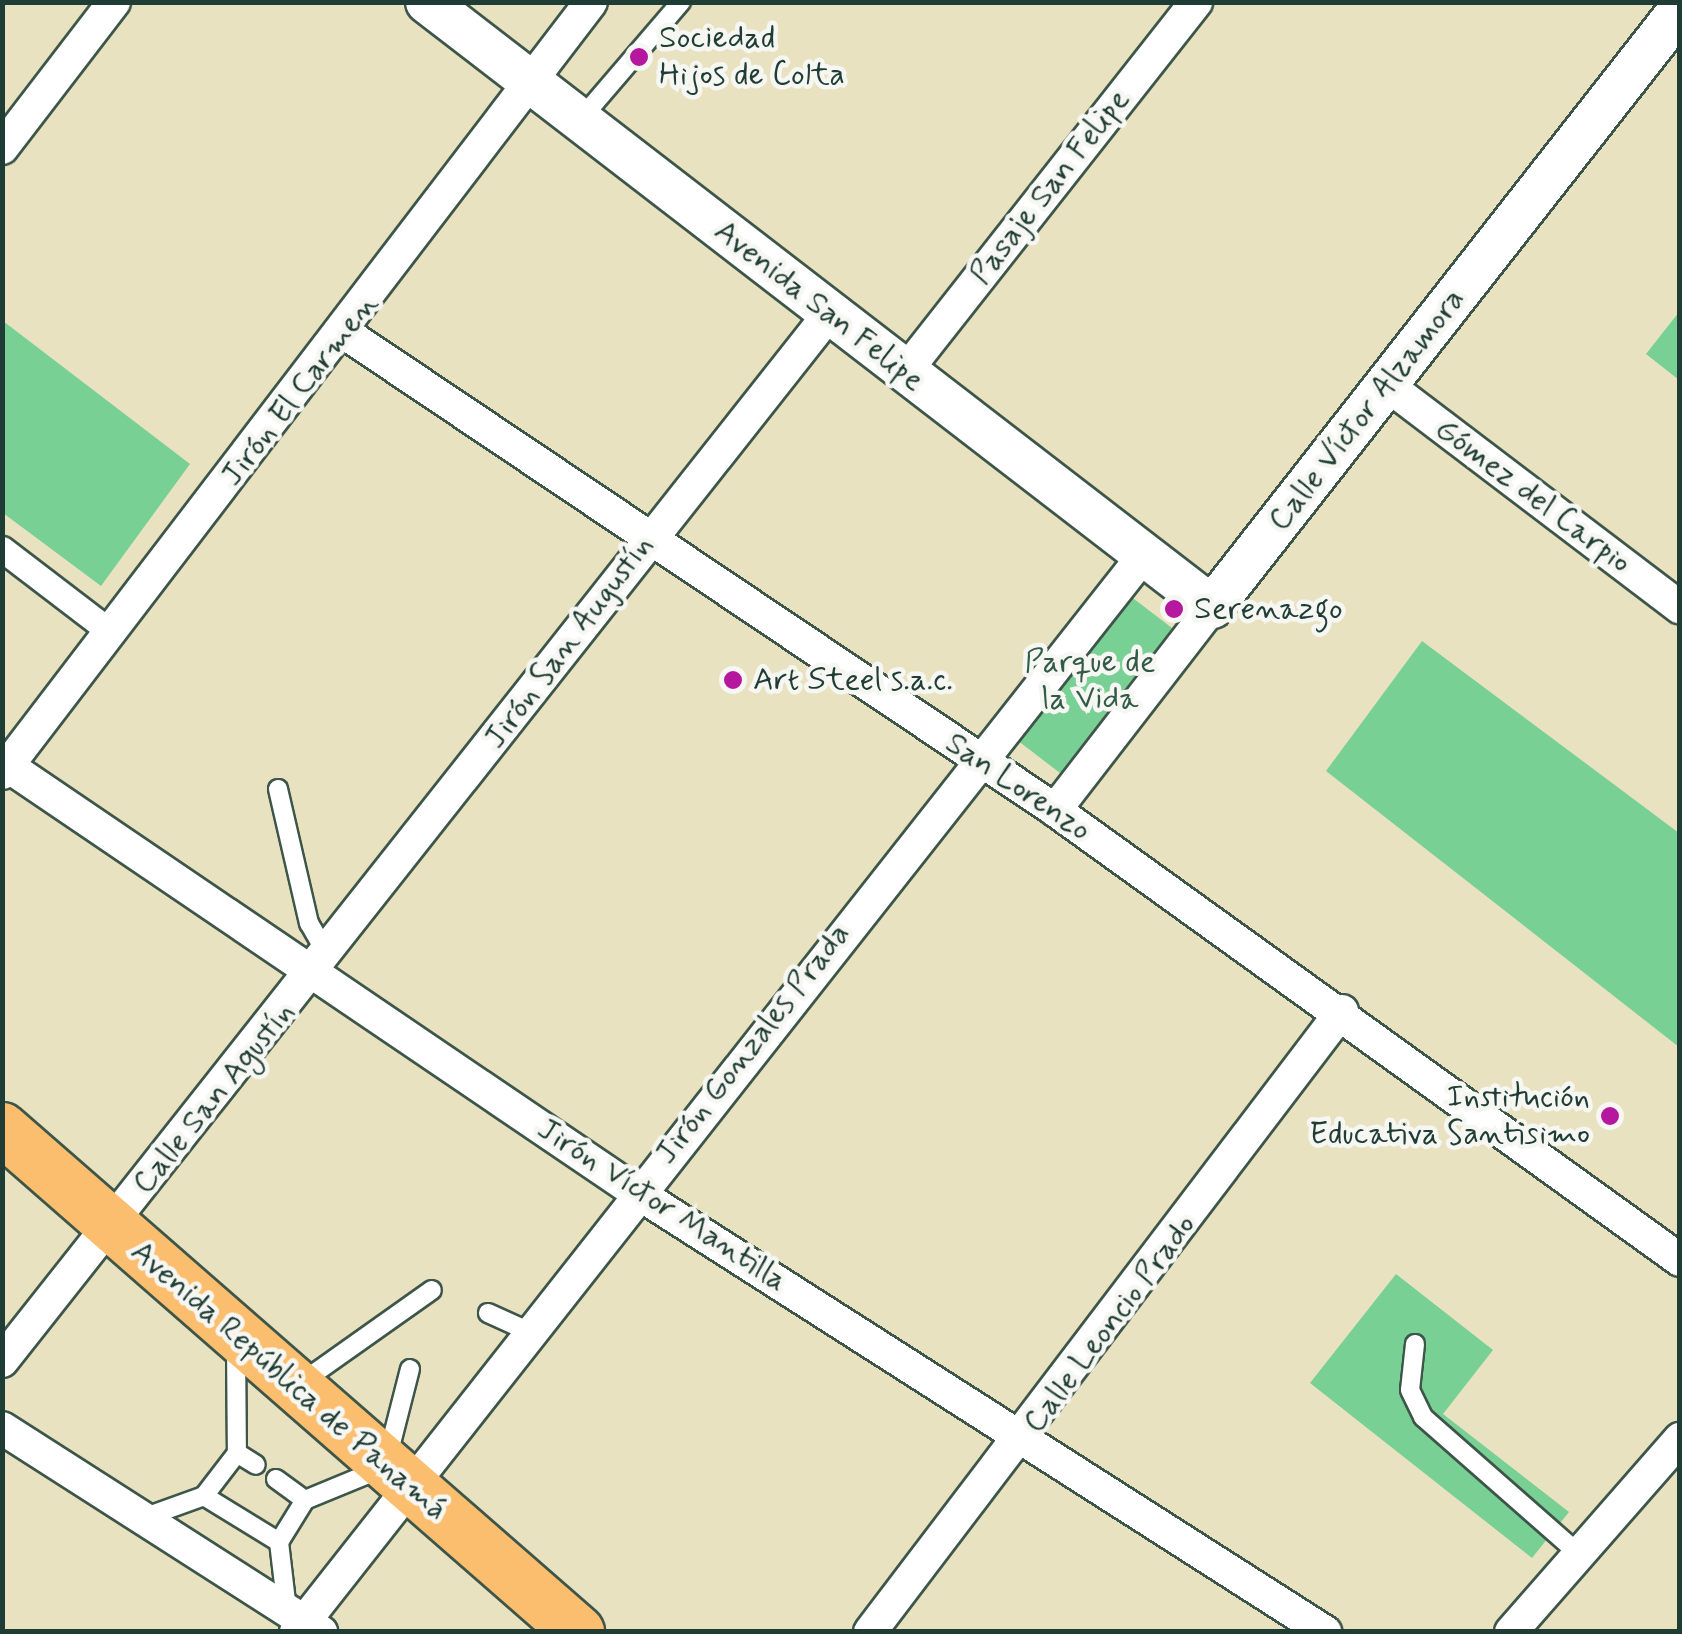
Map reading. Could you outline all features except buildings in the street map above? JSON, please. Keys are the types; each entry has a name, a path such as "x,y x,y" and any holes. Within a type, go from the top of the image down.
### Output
{"main road":[{"name":"Avenida República de Panamá","path":"2,1129 578,1632"}],"street":[{"path":"9,127 114,2"},
{"name":"Avenida San Felipe","path":"427,2 1212,607"},
{"name":"Jirón El Carmen","path":"5,770 345,332 591,2"},
{"name":"Pasaje San Felipe","path":"905,372 1196,2"},
{"name":"Calle Víctor Alzamora","path":"1055,810 1680,10"},
{"name":"Jirón San Augustín","path":"321,966 646,541 830,313"},
{"name":"San Lorenzo","path":"345,332 646,541 1055,810 1342,1011 1680,1260"},
{"name":"Gómez del Carpio","path":"1388,385 1680,607"},
{"path":"2,549 112,633"},
{"name":"Jirón Gonzales Prada","path":"302,1623 398,1477 530,1332 636,1192 1143,556"},
{"name":"Jirón Víctor Mantilla","path":"5,770 321,966 636,1192 1028,1436 1325,1632"},
{"name":"Calle San Agustín","path":"2,1362 321,966"},
{"name":"Calle Leoncio Prado","path":"870,1632 1028,1436 1342,1011"},
{"path":"2,1428 302,1623"},
{"path":"1511,1632 1680,1439"}],"lane":[{"path":"578,121 681,2"},
{"path":"278,789 321,966"},
{"path":"295,1386 391,1331 432,1290"},
{"path":"488,1314 530,1332"},
{"path":"143,1518 204,1496 237,1453 236,1336"},
{"path":"1415,1344 1410,1390 1422,1417 1579,1554"},
{"path":"279,1542 305,1500 398,1477 410,1370"},
{"path":"237,1453 256,1465"},
{"path":"276,1479 305,1500"},
{"path":"204,1496 279,1542 302,1623"}],"green space":[{"path":"1679,312 1679,380 1646,354"},
{"path":"3,321 190,464 101,586 3,513"},
{"name":"Parque de la Vida","path":"1121,589 1172,628 1060,773 1009,734"},
{"path":"1422,641 1679,833 1679,1047 1326,771"},
{"path":"1396,1274 1493,1350 1443,1414 1569,1512 1532,1558 1310,1383"}],"place":[{"name":"Sociedad Hijos de Colta","path":"639,57"},
{"name":"Serenazgo","path":"1174,609"},
{"name":"Art Steel s.a.c.","path":"733,680"},
{"name":"Institución Educativa Santisimo","path":"1610,1116"}]}
